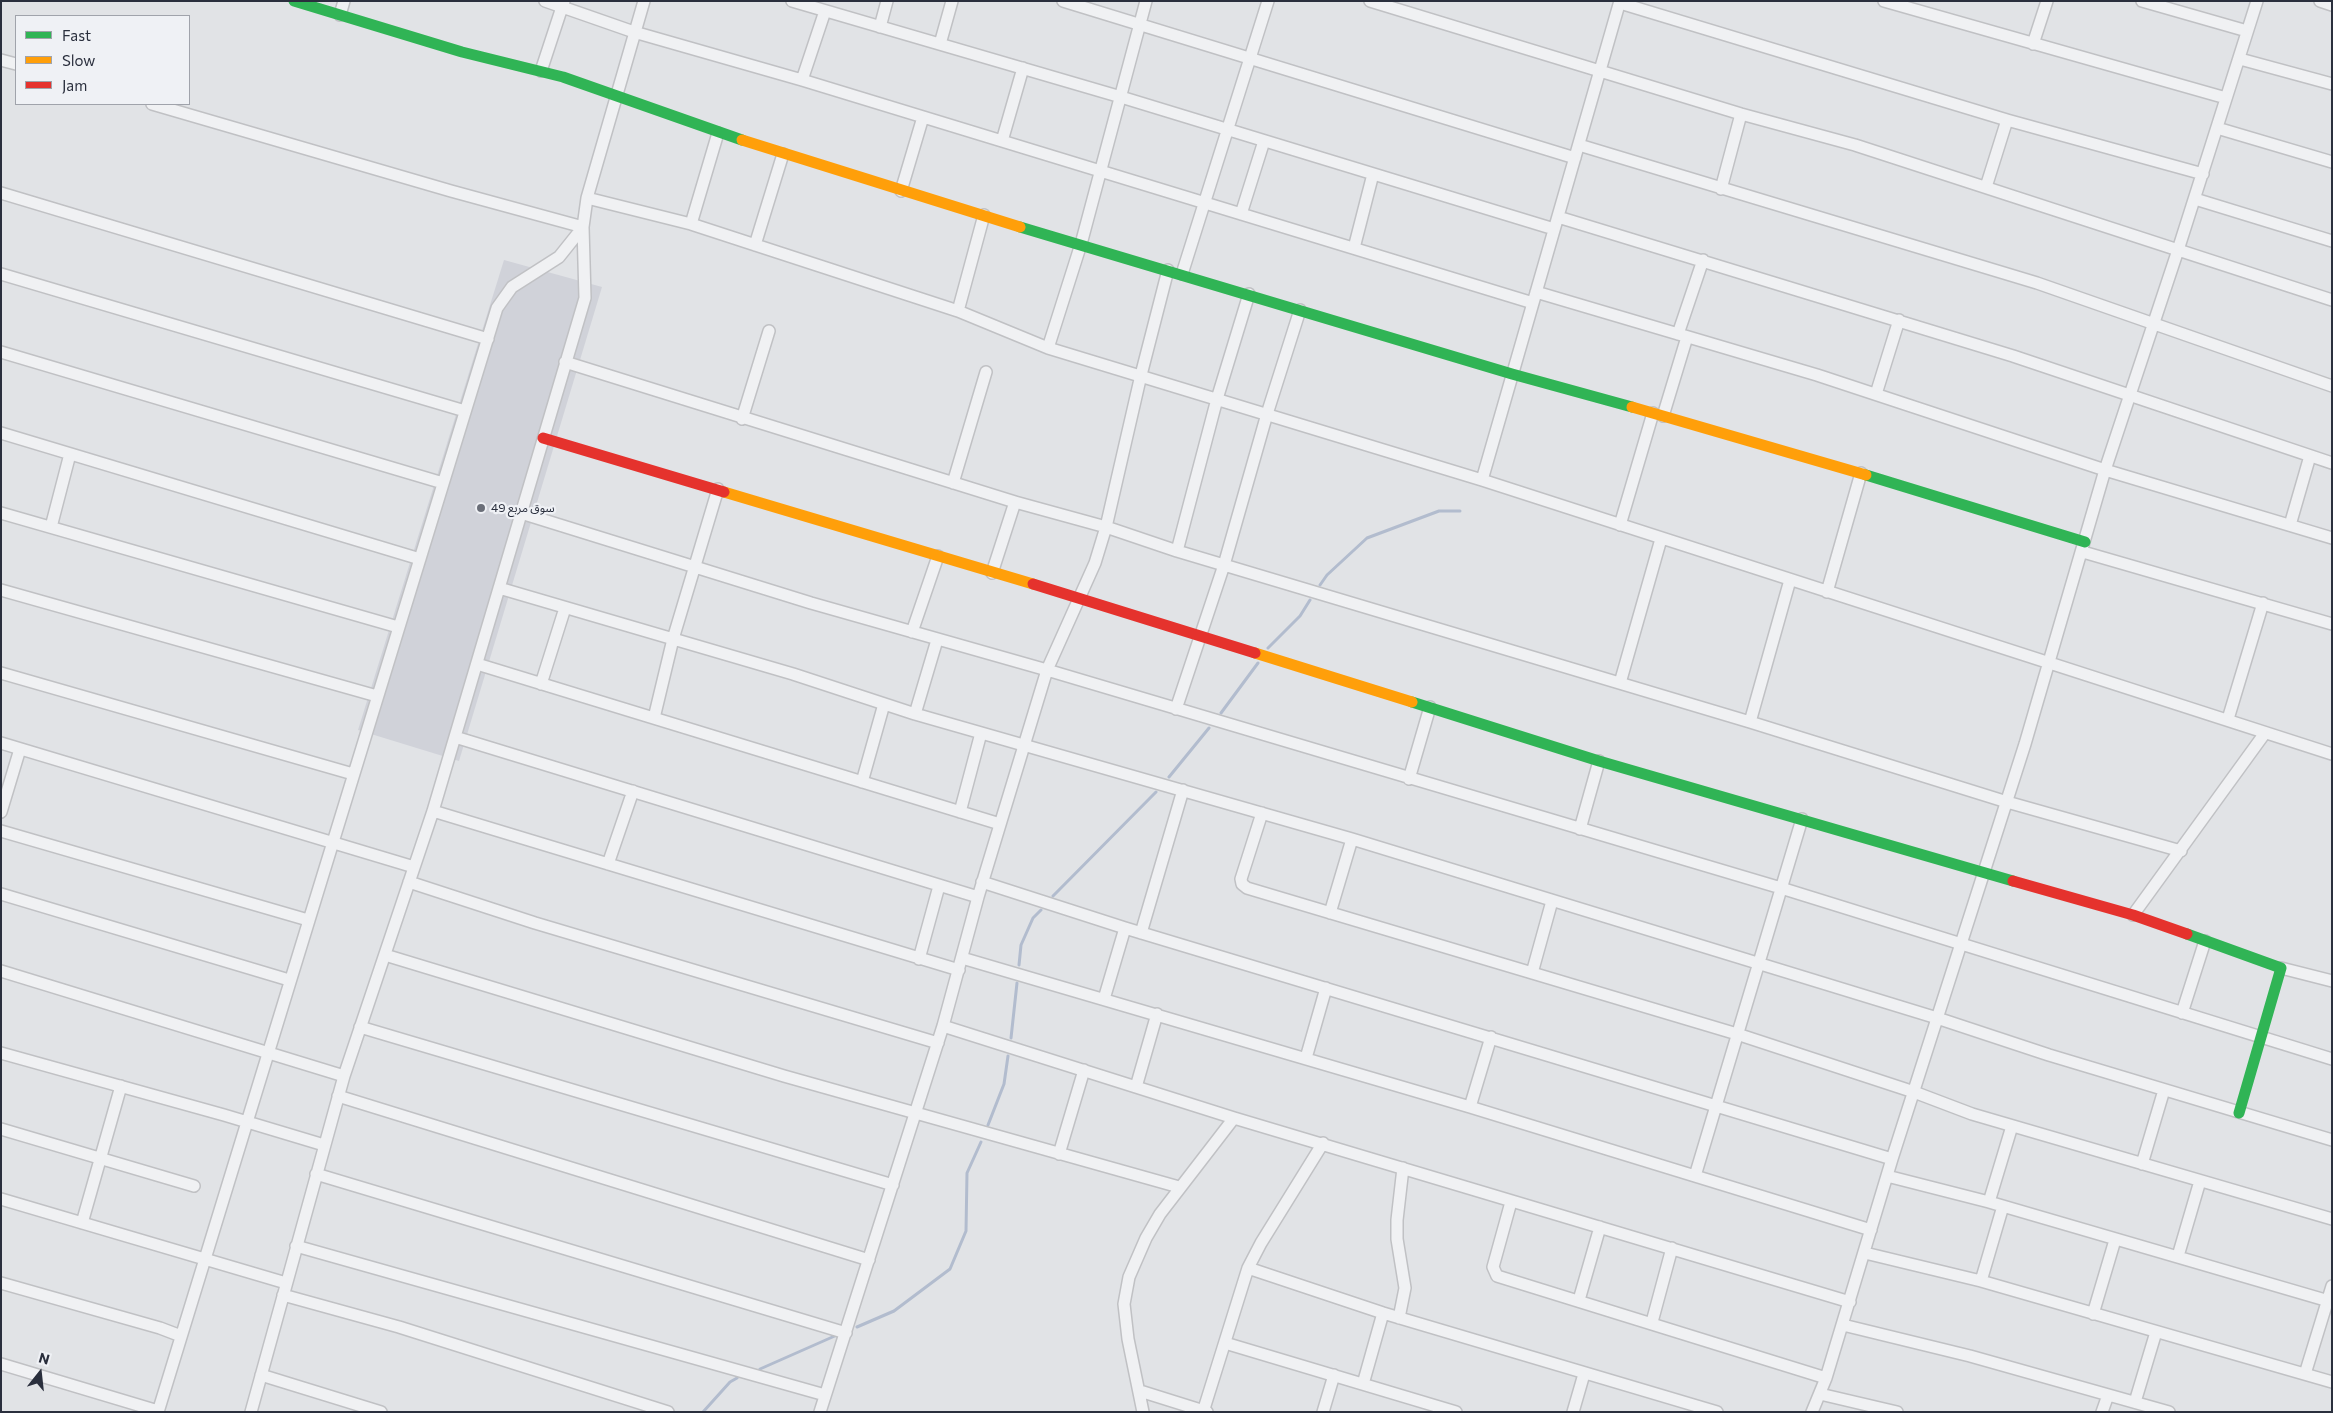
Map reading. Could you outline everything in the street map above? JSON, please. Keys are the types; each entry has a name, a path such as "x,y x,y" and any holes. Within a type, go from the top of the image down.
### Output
{"street":[{"path":"294,1 462,52 541,71 618,96 718,134 901,191 1512,374 1861,473 2084,547 2332,624"},
{"path":"340,15 344,1"},
{"path":"545,1 563,4 634,32 802,80 1354,248 1535,298 1683,336 1876,394 2105,470 2332,538"},
{"path":"251,1412 338,1096 433,811 585,298 583,227 587,198 644,1"},
{"path":"792,1 1121,97 1554,229"},
{"path":"880,27 887,1"},
{"path":"940,44 952,1"},
{"path":"1063,1 1090,5 1140,24 1575,158"},
{"path":"1048,348 1081,244 1146,1"},
{"path":"1182,274 1268,1"},
{"path":"1370,1 1741,114 1856,145 2332,300"},
{"path":"1884,1 2226,98"},
{"path":"2033,44 2047,1"},
{"path":"2142,1 2247,31"},
{"path":"1812,1412 1826,1378 1843,1325 1892,1159 2051,662 2105,470 2195,199 2257,1"},
{"path":"2320,1 2332,5"},
{"path":"1482,480 1620,2 2007,120 2203,174"},
{"path":"541,71 563,4"},
{"path":"802,80 825,11"},
{"path":"2240,58 2332,84"},
{"path":"1,60 15,64"},
{"path":"1002,141 1022,68"},
{"path":"155,105 451,191 583,227"},
{"path":"1721,189 1741,114"},
{"path":"901,191 923,117"},
{"path":"1986,188 2007,120"},
{"path":"2217,128 2332,162"},
{"path":"691,224 718,134"},
{"path":"1241,214 1264,141"},
{"path":"1579,145 2036,283 2331,384"},
{"path":"755,245 782,154"},
{"path":"1354,248 1373,174"},
{"path":"1,193 488,339"},
{"path":"587,198 691,224 958,311 1048,348 1482,480 2332,754"},
{"path":"2195,199 2332,241"},
{"path":"958,311 984,215"},
{"path":"1558,217 2013,356 2332,463"},
{"path":"1,1364 158,1412 289,980 497,308 512,287 559,257 583,227"},
{"path":"1620,525 1683,336 1703,260"},
{"path":"820,1412 938,1043 982,882 1047,670 1094,563 1106,527 1141,375 1168,270"},
{"path":"1,274 465,411"},
{"path":"1178,551 1217,399 1249,294"},
{"path":"1176,708 1224,565 1267,414 1300,310"},
{"path":"1876,394 1899,320"},
{"path":"742,419 769,331"},
{"path":"1,352 443,483"},
{"path":"566,362 742,419 1015,502 1106,527 1178,551 1750,722 2007,802 2181,851"},
{"path":"953,483 986,372"},
{"path":"1,433 420,559"},
{"path":"543,438 1079,598 1599,761 2133,915 2281,968 2332,981"},
{"path":"51,527 70,454"},
{"path":"2290,525 2310,456"},
{"path":"1827,592 1861,473"},
{"path":"654,718 673,639 718,489"},
{"path":"992,573 1015,502"},
{"path":"1,513 398,627"},
{"path":"521,513 811,603 1047,670 1781,888 2332,1059"},
{"path":"1620,683 1661,538"},
{"path":"912,632 938,556"},
{"path":"1750,722 1790,580"},
{"path":"499,588 793,674 915,714 1352,840 1937,1018 2050,1056 2332,1140"},
{"path":"1,590 377,696"},
{"path":"2228,719 2263,603"},
{"path":"541,684 564,608"},
{"path":"915,714 937,640"},
{"path":"477,664 1000,824"},
{"path":"1,673 353,774"},
{"path":"862,782 884,704"},
{"path":"1409,779 1430,707"},
{"path":"960,812 982,733"},
{"path":"2133,915 2265,733"},
{"path":"455,737 978,897"},
{"path":"1,743 414,867"},
{"path":"1,812 20,749"},
{"path":"1580,829 1599,761"},
{"path":"1141,933 1183,790"},
{"path":"608,864 633,791"},
{"path":"433,811 959,970"},
{"path":"1262,813 1241,879 1242,884 1246,888 1737,1034 1914,1092 1972,1114 2332,1219"},
{"path":"1695,1176 1802,819"},
{"path":"1,831 308,920"},
{"path":"1330,912 1352,840"},
{"path":"409,882 535,923 938,1043"},
{"path":"982,882 1141,933 1892,1159"},
{"path":"919,959 940,886"},
{"path":"1,894 289,980"},
{"path":"1532,973 1552,901"},
{"path":"1104,999 1125,928"},
{"path":"2182,1013 2205,941"},
{"path":"385,955 915,1114 1179,1187"},
{"path":"962,958 1470,1107 1871,1230"},
{"path":"2239,1112 2281,968"},
{"path":"1,971 344,1076"},
{"path":"1306,1058 1326,988"},
{"path":"1136,1087 1157,1014"},
{"path":"943,1026 1234,1118 1323,1143 1511,1202 1850,1302"},
{"path":"360,1027 893,1186"},
{"path":"1470,1107 1491,1037"},
{"path":"1,1053 246,1121 324,1145"},
{"path":"1059,1154 1084,1070"},
{"path":"82,1223 121,1086"},
{"path":"2142,1164 2164,1090"},
{"path":"338,1096 870,1260"},
{"path":"1143,1412 1128,1339 1124,1304 1129,1278 1146,1238 1179,1187 1234,1118"},
{"path":"1989,1202 2012,1126"},
{"path":"1,1129 194,1186"},
{"path":"1140,1391 1205,1411 1248,1268 1264,1237 1323,1143"},
{"path":"1399,1318 1405,1288 1397,1240 1403,1168"},
{"path":"316,1174 846,1333"},
{"path":"1887,1176 1989,1202 2115,1240 2178,1256 2329,1302"},
{"path":"2178,1256 2200,1181"},
{"path":"1,1199 286,1283"},
{"path":"1511,1202 1493,1271 1497,1276 1652,1322 1826,1378"},
{"path":"1981,1281 2003,1206"},
{"path":"1579,1300 1600,1227"},
{"path":"2093,1314 2115,1240"},
{"path":"296,1246 825,1395"},
{"path":"1652,1322 1672,1248"},
{"path":"1865,1253 1981,1281 2332,1382"},
{"path":"1248,1268 1399,1318 1717,1412"},
{"path":"1,1283 160,1328 181,1336"},
{"path":"2304,1374 2329,1302 2332,1286"},
{"path":"283,1295 399,1327 668,1412"},
{"path":"1363,1384 1383,1313"},
{"path":"1843,1325 1970,1356 2169,1412"},
{"path":"2135,1402 2156,1332"},
{"path":"1225,1343 1363,1384 1431,1408 1456,1412"},
{"path":"261,1374 381,1412"},
{"path":"1573,1412 1584,1374"},
{"path":"1323,1412 1334,1376"},
{"path":"1820,1394 1897,1412"},
{"path":"2102,1412 2108,1395"},
{"path":"630,1412 634,1400"}],"shaded area":[{"name":"سوق مربع 49","path":"504,260 602,287 459,761 358,730"}],"waterway":[{"path":"1320,585 1327,575 1367,538 1439,511 1460,511"},
{"path":"1268,648 1300,616 1310,600"},
{"path":"1221,713 1258,663"},
{"path":"1169,777 1209,728"},
{"path":"1053,896 1156,792"},
{"path":"1019,965 1021,945 1033,918 1041,910"},
{"path":"1011,1038 1017,983"},
{"path":"988,1125 1004,1084 1008,1056"},
{"path":"857,1327 894,1311 950,1269 966,1231 967,1173 981,1142"},
{"path":"760,1369 837,1335"},
{"path":"703,1412 730,1382 737,1378"}],"traffic: fast":[{"path":"294,1 462,52 563,77 742,140"},
{"path":"1020,227 1512,374 1632,407"},
{"path":"1866,475 2085,542"},
{"path":"1412,702 1599,761 2013,881"},
{"path":"2187,934 2281,968 2239,1113"}],"traffic: slow":[{"path":"742,140 1020,227"},
{"path":"1632,407 1866,475"},
{"path":"724,492 1033,584"},
{"path":"1255,653 1412,702"}],"traffic: jam":[{"path":"543,438 724,492"},
{"path":"1033,584 1255,653"},
{"path":"2013,881 2133,915 2187,934"}],"place":[{"name":"سوق مربع 49","path":"481,508"}]}
